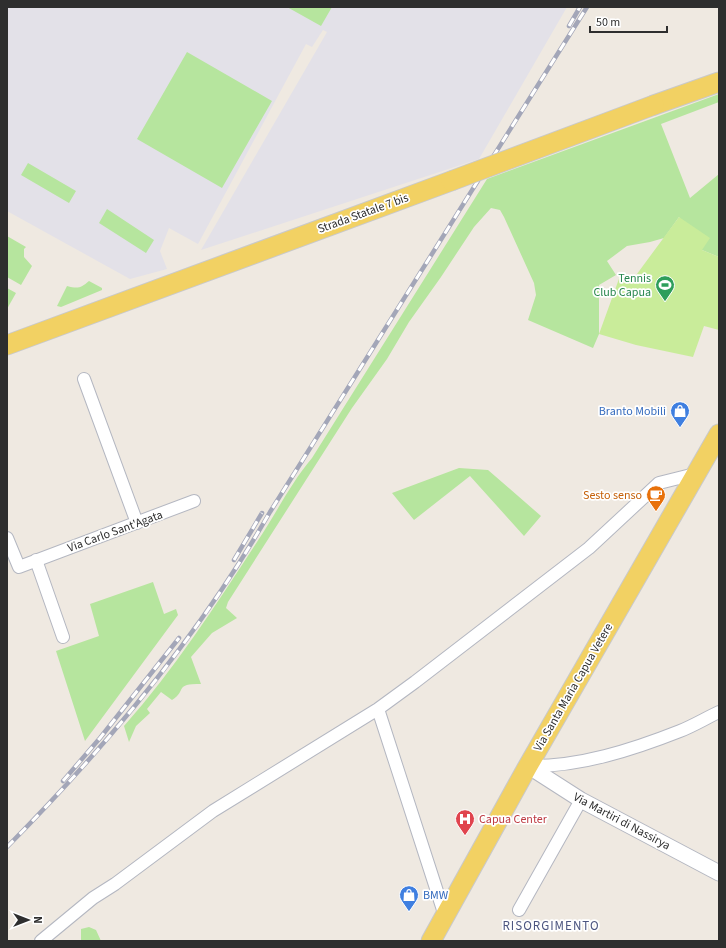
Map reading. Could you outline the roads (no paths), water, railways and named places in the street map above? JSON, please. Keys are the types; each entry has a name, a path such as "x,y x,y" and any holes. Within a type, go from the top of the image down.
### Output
{"main road":[{"name":"Strada Statale 7 bis","path":"7,345 719,82"},
{"name":"Via Santa Maria Capua Vetere","path":"431,941 528,766 719,434"}],"street":[{"path":"84,379 137,523"},
{"path":"41,941 92,898 115,884 213,811 378,708 415,682 589,548 659,483 695,474"},
{"name":"Via Carlo Sant'Agata","path":"7,538 19,567 194,501"},
{"path":"36,560 62,637"},
{"path":"378,708 445,916"},
{"path":"528,766 553,766 623,751 681,731 719,712"},
{"name":"Via Martiri di Nassirya","path":"528,766 581,800 719,873"},
{"path":"519,910 581,800"}],"railway":[{"path":"569,26 580,7"},
{"path":"7,847 44,809 115,729 182,646 213,602 587,7"},
{"path":"234,560 262,513"},
{"path":"63,781 100,738 179,638"}],"place":[{"name":"Tennis Club Capua","path":"665,302"},
{"name":"Branto Mobili","path":"680,428"},
{"name":"Sesto senso","path":"656,512"},
{"name":"Capua Center","path":"465,836"},
{"name":"BMW","path":"409,912"}],"district":[{"name":"RISORGIMENTO","path":"551,925"}]}
